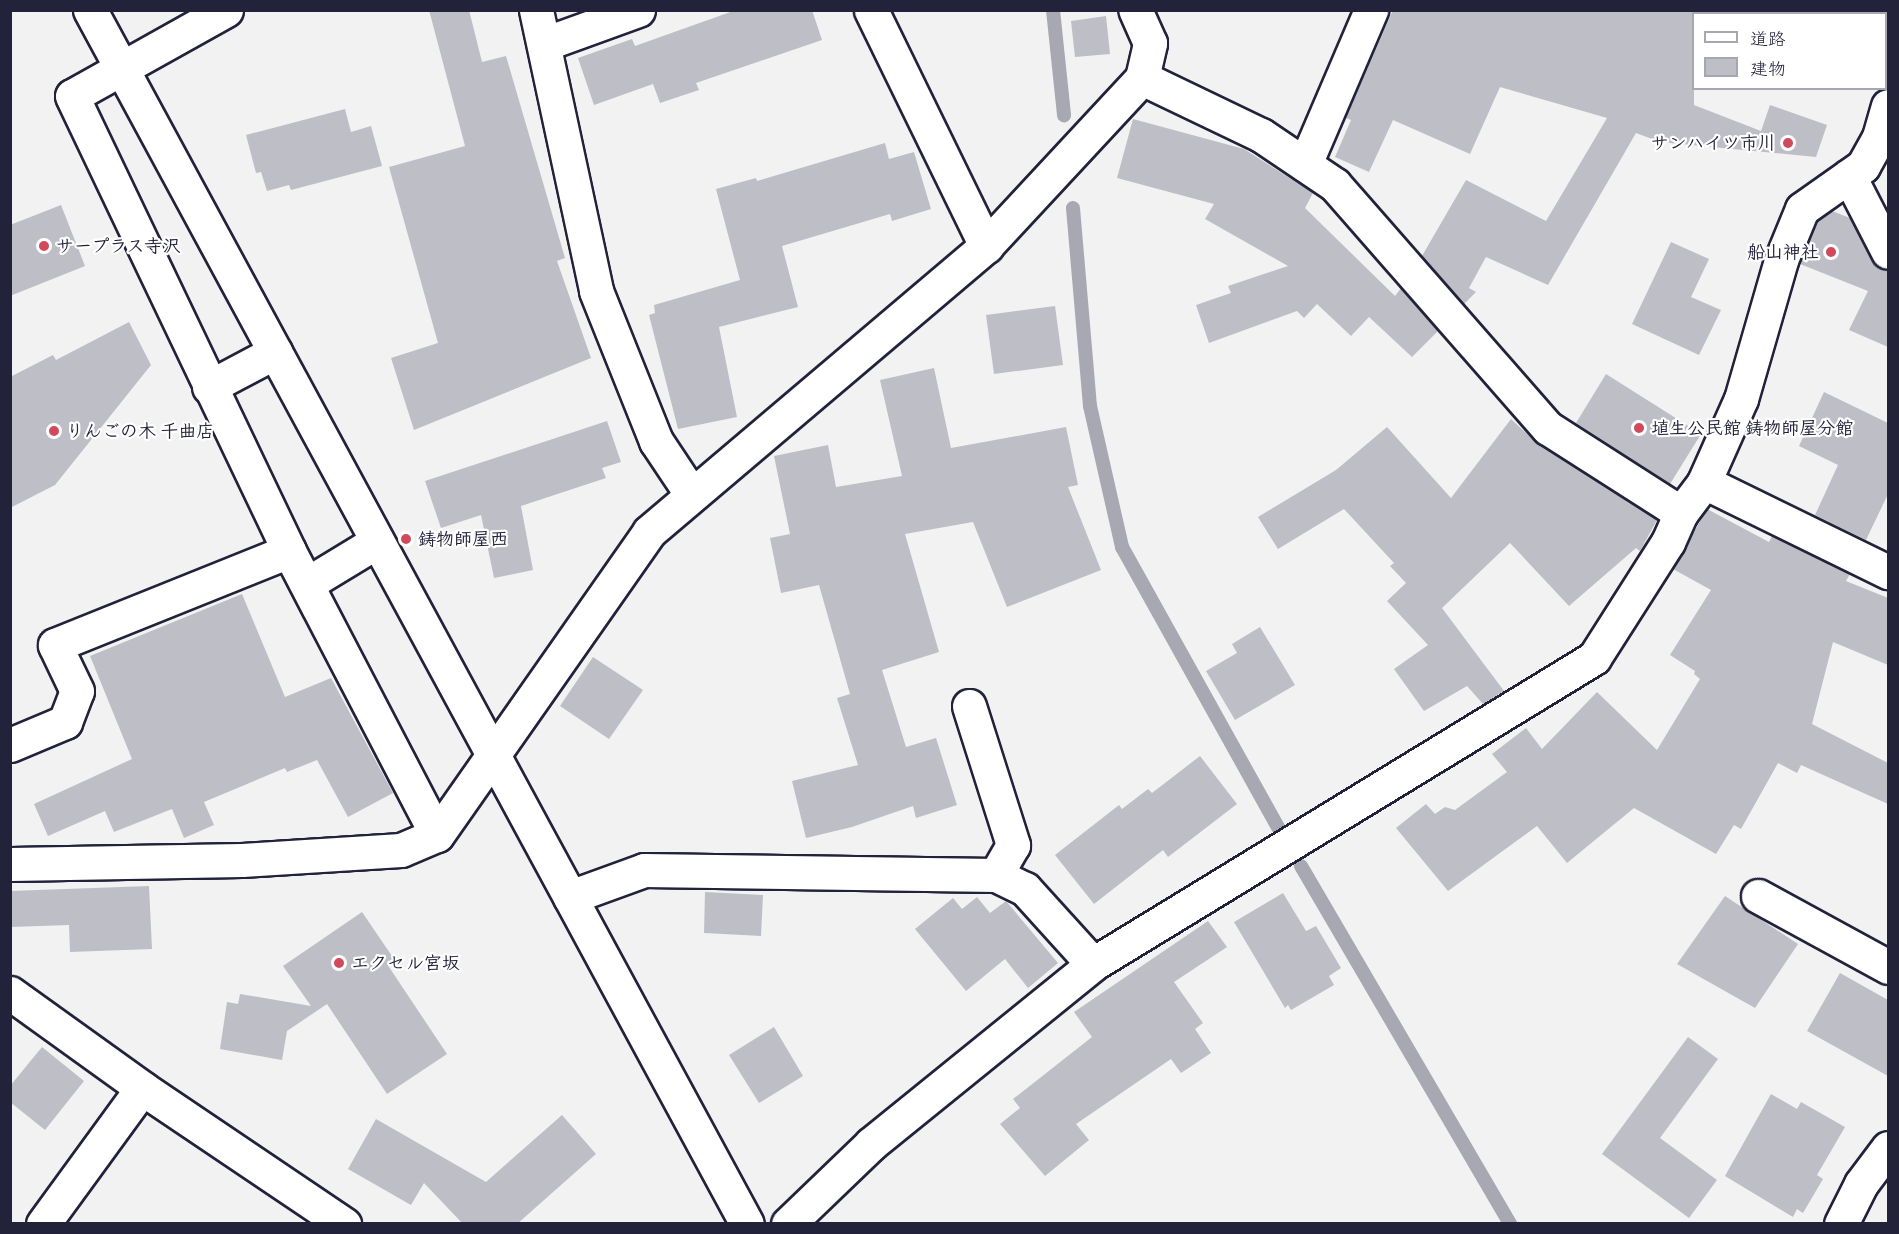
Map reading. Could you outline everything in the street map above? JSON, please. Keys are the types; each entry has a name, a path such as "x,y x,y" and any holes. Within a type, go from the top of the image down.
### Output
{"street":[{"path":"90,10 747,1224"},
{"path":"226,10 72,96 289,551 437,835"},
{"path":"536,10 596,291 656,441 692,495"},
{"path":"544,44 638,10"},
{"path":"870,10 986,246"},
{"path":"10,864 242,860 401,850 437,835 649,532 986,246 1142,78 1150,43 1135,10"},
{"path":"1305,164 1371,10"},
{"path":"1142,78 1262,135 1335,185 1548,428 1681,513"},
{"path":"788,1224 871,1144 1093,964 1594,658 1668,542 1681,513 1704,482 1741,399 1781,260 1802,209 1863,166 1880,137 1888,106"},
{"path":"1849,176 1888,252"},
{"path":"209,387 274,352"},
{"path":"1704,482 1888,572"},
{"path":"307,584 376,542"},
{"path":"10,745 65,722 76,691 55,645 289,551"},
{"path":"969,705 1013,845 996,875"},
{"path":"570,897 644,870 996,875 1024,889 1093,964"},
{"path":"1758,896 1888,968"},
{"path":"10,993 142,1088 344,1224"},
{"path":"43,1224 142,1088"},
{"path":"1841,1224 1861,1184 1888,1148"}],"building":[{"path":"429,10 469,10 482,62 506,56 565,258 557,261 591,358 414,430 391,358 438,343 389,167 465,146"},
{"path":"736,10 812,10 822,40 696,83 699,90 660,103 653,84 594,105 578,58 632,39 635,46"},
{"path":"1393,10 1694,10 1692,12 1692,90 1694,90 1694,105 1761,131 1770,105 1827,125 1816,157 1660,142 1636,133 1548,285 1486,257 1469,288 1476,292 1464,304 1422,256 1466,180 1546,221 1607,118 1500,87 1470,154 1393,120 1369,172 1335,157 1351,120 1346,118"},
{"path":"1106,16 1110,54 1075,57 1071,21"},
{"path":"345,109 351,132 371,126 382,166 291,190 289,185 267,191 261,172 256,173 246,135"},
{"path":"1133,119 1244,149 1313,193 1305,208 1395,296 1401,288 1438,331 1412,357 1369,317 1351,336 1317,304 1304,318 1297,311 1209,343 1196,305 1231,293 1228,286 1288,266 1205,219 1214,204 1117,178"},
{"path":"885,143 889,159 914,152 931,209 892,221 890,214 782,246 798,307 719,327 737,417 678,429 649,315 655,313 654,305 740,280 716,189 756,178 757,181"},
{"name":"サープラス寺沢","path":"61,205 85,266 10,296 10,225"},
{"path":"1832,211 1850,218 1872,261 1888,270 1888,347 1849,330 1868,291 1800,264 1817,221"},
{"path":"1671,242 1709,259 1691,297 1721,310 1699,355 1632,324"},
{"path":"1055,306 1063,365 994,374 986,315"},
{"name":"りんごの木 千曲店","path":"129,322 151,365 55,485 10,508 10,377 53,355 56,360"},
{"path":"934,368 951,448 1066,427 1078,485 1068,487 1101,570 1007,607 973,522 905,534 939,652 882,670 906,747 936,738 957,805 916,818 913,806 852,827 806,838 792,781 858,765 837,698 850,694 819,585 781,593 770,538 790,534 774,456 828,445 836,487 902,476 880,380"},
{"name":"埴生公民館 鋳物師屋分館","path":"1606,374 1701,434 1670,484 1576,423"},
{"path":"1824,392 1888,423 1888,494 1866,540 1815,515 1838,465 1799,446"},
{"path":"1511,419 1538,444 1657,520 1640,551 1636,548 1569,606 1510,543 1442,608 1504,691 1483,704 1467,686 1424,711 1394,669 1428,645 1387,601 1406,583 1390,566 1394,563 1344,509 1278,549 1258,517 1336,470 1387,427 1451,498"},
{"path":"607,421 621,462 602,468 606,478 521,506 533,570 494,578 481,515 441,528 425,481"},
{"path":"1707,509 1769,542 1772,536 1850,574 1846,581 1888,598 1888,665 1833,642 1812,724 1888,763 1888,804 1801,765 1797,773 1778,763 1741,829 1734,825 1716,854 1634,808 1567,863 1537,826 1448,891 1396,828 1426,804 1435,814 1445,807 1455,810 1507,772 1492,754 1526,728 1542,749 1597,692 1657,750 1700,679 1694,674 1695,671 1670,655 1711,590 1673,569"},
{"path":"242,594 285,697 331,678 393,793 348,817 317,760 287,772 285,768 204,802 214,825 184,838 172,809 114,832 105,811 48,836 34,804 132,759 90,656"},
{"path":"1260,627 1295,685 1235,720 1206,671 1237,653 1232,644"},
{"path":"593,657 643,690 609,739 560,706"},
{"path":"1200,756 1237,804 1168,857 1163,850 1094,904 1055,855 1119,805 1122,809 1148,789 1152,793"},
{"path":"149,886 152,949 70,952 69,925 10,927 10,891"},
{"path":"705,892 763,895 761,936 704,933"},
{"path":"1283,893 1306,931 1316,926 1341,968 1329,976 1334,985 1291,1010 1288,1005 1285,1008 1234,922"},
{"path":"1725,896 1798,944 1755,1008 1677,964"},
{"path":"977,897 990,913 1006,901 1058,963 1028,988 1005,959 966,991 915,929 953,898 962,909"},
{"path":"362,912 394,959 387,964 447,1054 387,1094 327,1004 287,1031 282,1060 220,1049 227,1002 238,1004 240,994 311,1006 283,966"},
{"path":"1208,921 1227,947 1174,982 1203,1023 1195,1029 1211,1053 1181,1073 1171,1059 1076,1124 1089,1140 1045,1176 1000,1124 1020,1108 1013,1099 1092,1037 1074,1012"},
{"path":"1840,973 1888,1000 1888,1076 1807,1031"},
{"path":"774,1027 803,1076 759,1103 729,1055"},
{"path":"1688,1037 1718,1059 1660,1138 1717,1180 1689,1218 1602,1154"},
{"path":"42,1047 84,1081 45,1130 10,1102 10,1086"},
{"path":"1771,1094 1797,1109 1801,1102 1845,1127 1817,1175 1823,1179 1803,1213 1797,1209 1793,1217 1725,1176"},
{"path":"562,1115 596,1154 517,1224 463,1224 424,1183 411,1205 348,1169 376,1119 486,1182"}],"waterway":[{"path":"1053,10 1064,115"},
{"path":"1073,208 1090,406 1122,547 1278,827"},
{"path":"1301,866 1510,1224"}],"place":[{"name":"サンハイツ市川","path":"1788,143"},
{"name":"サープラス寺沢","path":"44,246"},
{"name":"船山神社","path":"1831,252"},
{"name":"埴生公民館 鋳物師屋分館","path":"1639,428"},
{"name":"りんごの木 千曲店","path":"54,431"},
{"name":"鋳物師屋西","path":"406,539"},
{"name":"エクセル宮坂","path":"339,963"}]}
